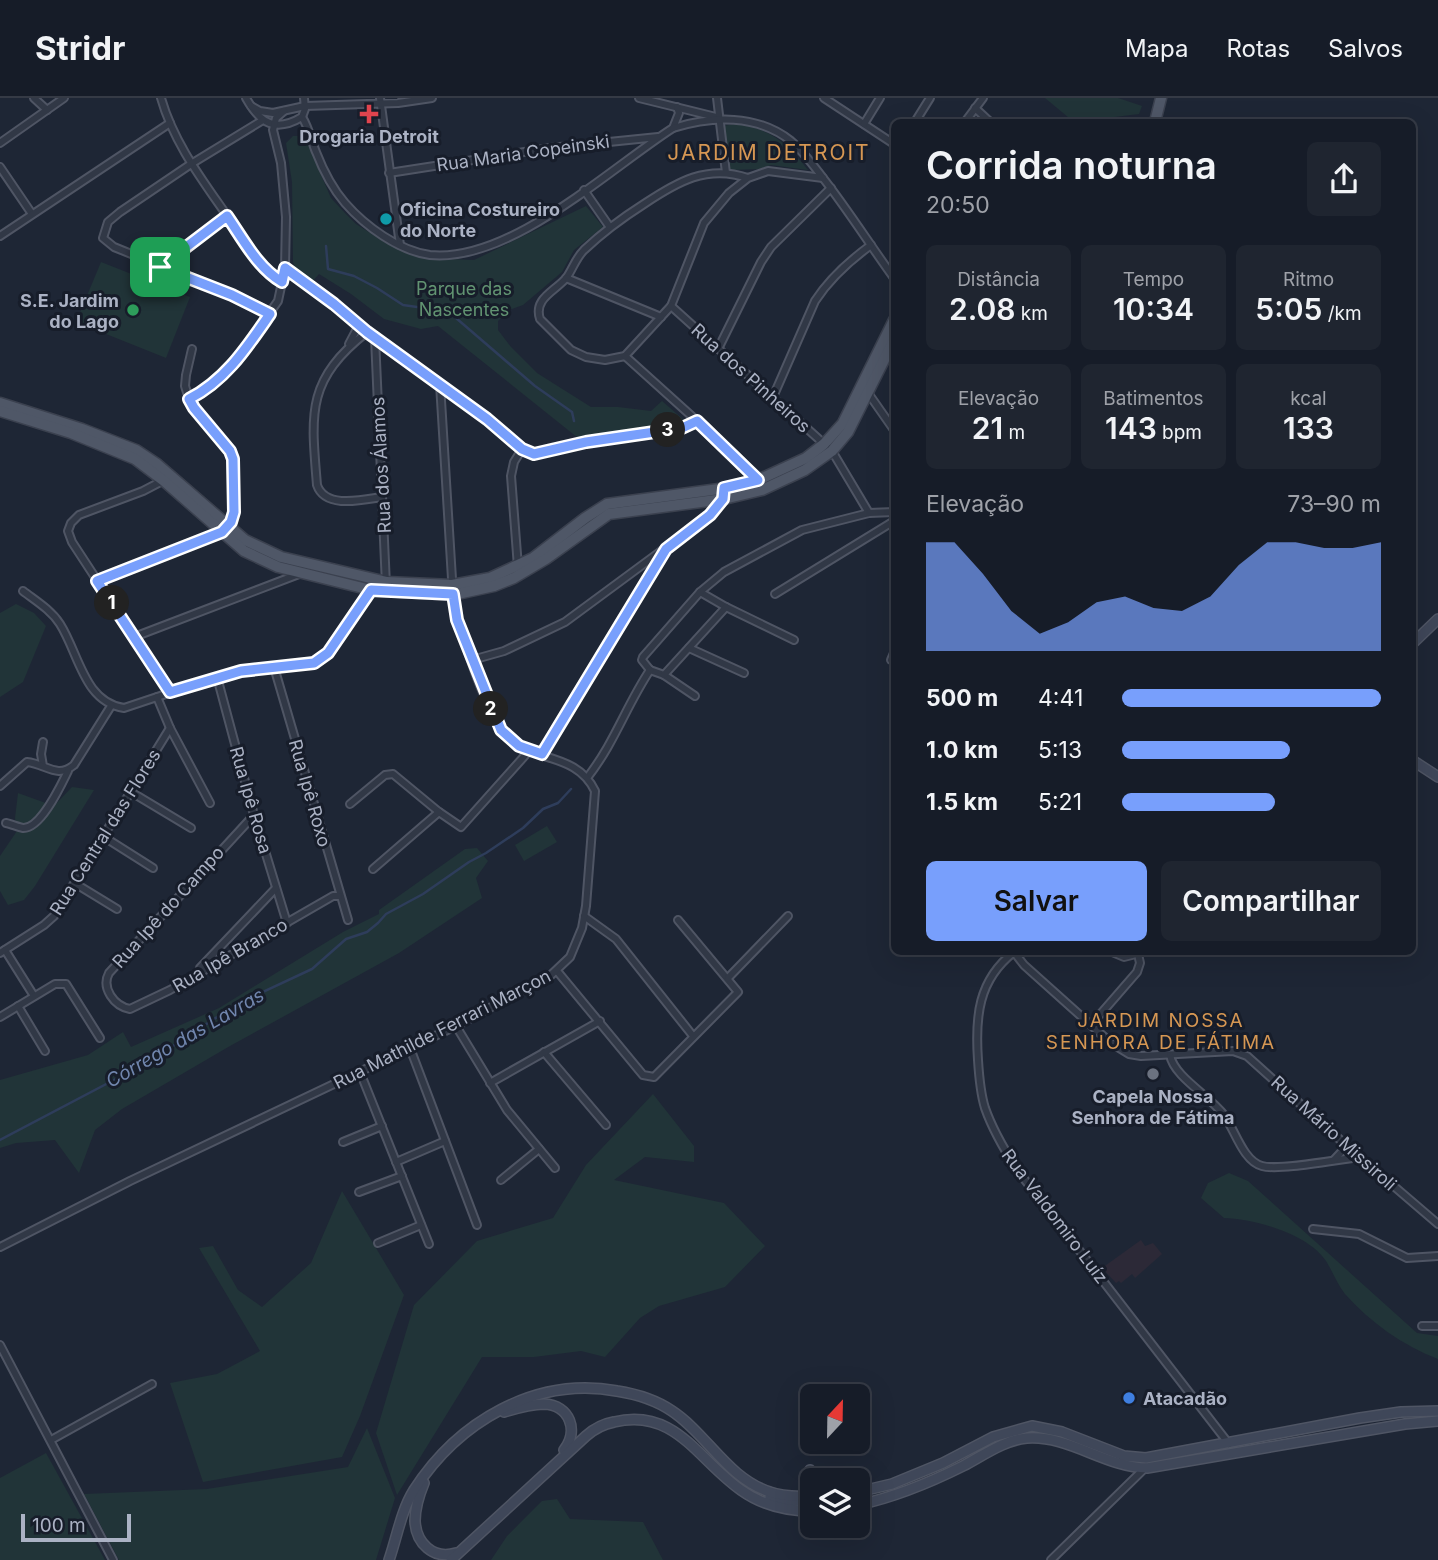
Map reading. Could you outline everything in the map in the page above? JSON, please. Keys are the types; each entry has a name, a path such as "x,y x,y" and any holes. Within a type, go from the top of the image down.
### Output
{"main road":[{"path":"1152,119 1156,98"},
{"path":"1153,119 1161,98"},
{"path":"866,390 891,325"},
{"path":"0,403 147,457 167,479 255,556 278,567 371,590 386,587 453,590 519,570 596,516 607,505 724,493 760,485 828,448 891,345"},
{"path":"0,411 110,444"},
{"path":"225,529 281,557 375,580 386,587"},
{"path":"1416,640 1438,618"},
{"path":"1416,763 1438,777"},
{"path":"388,1560 405,1507 428,1471 458,1438 492,1414 521,1400 570,1388 608,1389 634,1394 662,1404 681,1417 744,1479 767,1492 800,1496"},
{"path":"452,1560 522,1494 566,1448 571,1436 571,1423 565,1413 556,1407 536,1404 492,1414"},
{"path":"870,1489 892,1484 943,1463 993,1437 1032,1426 1062,1432 1146,1463 1229,1443 1360,1418 1401,1412 1438,1411"},
{"path":"522,1494 595,1428 625,1419 647,1419 675,1431 741,1490 767,1504 800,1510"},
{"path":"870,1502 921,1486 996,1448 1026,1438 1057,1442 1119,1464 1146,1463 1235,1454 1438,1421"},
{"path":"716,1469 759,1493 785,1502 800,1500"},
{"path":"428,1471 417,1503 417,1532 422,1543 434,1553 447,1556 473,1542"}],"street":[{"path":"34,98 47,110"},
{"path":"0,143 64,98"},
{"path":"161,98 170,123 191,164 260,264 282,282"},
{"path":"246,98 262,120 274,125 282,125 302,117"},
{"path":"304,98 302,117 333,187 361,219 400,245 430,255 477,250 500,242 584,190 673,128 718,118"},
{"path":"251,106 265,112 305,106 432,98"},
{"path":"639,98 678,110 744,121 789,139 831,188 891,274"},
{"path":"717,98 726,173"},
{"path":"864,124 880,98"},
{"path":"917,119 930,98"},
{"path":"967,119 983,98"},
{"path":"826,99 891,142"},
{"path":"380,101 400,245"},
{"path":"975,108 987,119"},
{"path":"673,128 678,110"},
{"path":"189,399 201,393 229,370 278,301 285,268 285,197 274,125 277,116 284,111"},
{"path":"262,120 120,212 104,228 103,238 106,242 160,267 232,295 270,314"},
{"path":"0,236 170,123"},
{"path":"276,139 282,125"},
{"name":"Rua Maria Copeinski","path":"389,173 574,144 658,137"},
{"path":"0,167 32,214"},
{"path":"748,178 726,173 706,173 680,181 609,226 574,262 566,278 540,302 540,319 571,350 586,357 605,360 625,356 671,306 704,223 720,202 748,178 760,172 774,171 823,178"},
{"path":"718,349 771,247 831,188"},
{"path":"584,190 609,226"},
{"path":"160,267 227,216"},
{"path":"773,397 815,301 853,258 871,245"},
{"path":"285,268 522,449 537,454 586,442 682,428 697,421"},
{"path":"566,278 661,317"},
{"name":"Rua dos Pinheiros","path":"671,306 828,448 869,513"},
{"path":"359,325 348,346 326,373 314,405 317,485 326,498 336,500 382,497"},
{"path":"348,346 367,332"},
{"name":"Rua dos Álamos","path":"375,338 386,587"},
{"path":"97,581 225,529 233,517 234,472 230,451 199,415 185,386 192,349"},
{"path":"625,356 697,421 760,485"},
{"path":"440,384 457,620 501,730 511,741 529,751 563,762 587,778 617,734 650,670"},
{"path":"866,390 891,426"},
{"path":"519,570 511,469 522,449"},
{"path":"167,479 79,515 68,531 72,542 170,692"},
{"path":"472,660 517,645 565,622 710,515 724,493"},
{"path":"695,696 664,675 650,670 642,660 700,593 724,572 796,532 869,513 891,512"},
{"path":"775,594 891,523"},
{"path":"542,754 666,549"},
{"path":"134,636 300,574 307,564"},
{"path":"636,570 647,580"},
{"path":"23,591 49,610 59,622 89,682 102,699 111,706 124,708 217,677 314,663 328,653 375,580"},
{"path":"700,593 794,640"},
{"path":"664,675 726,607"},
{"path":"689,648 744,673"},
{"name":"Rua Ipê Roxo","path":"274,667 348,920"},
{"name":"Rua Ipê Rosa","path":"217,677 254,815 287,923"},
{"path":"157,697 170,728 210,803"},
{"path":"0,786 27,762 61,772 69,769 111,706"},
{"name":"Rua Central das Flores","path":"1,952 54,916 170,728"},
{"path":"43,742 43,766"},
{"path":"350,804 390,773 399,777 457,826 464,826 529,751"},
{"path":"6,823 24,828 33,825 55,798 69,769"},
{"name":"Rua Mathilde Ferrari Marçon","path":"0,1247 130,1181 456,1026 557,971 570,957 576,945 584,916 595,799 595,791 587,778"},
{"path":"131,792 191,828"},
{"path":"373,869 439,812"},
{"name":"Rua Ipê do Campo","path":"120,1006 108,990 106,982 109,973 254,815"},
{"path":"104,837 153,868"},
{"path":"76,884 117,909"},
{"path":"197,975 200,968 276,888"},
{"name":"Rua Ipê Branco","path":"120,1006 130,1009 136,1006 339,895"},
{"path":"584,916 616,939 693,1036"},
{"path":"728,978 788,916"},
{"path":"557,971 643,1075 650,1078 737,994 736,988 678,920"},
{"path":"1,952 34,996"},
{"name":"Rua Valdomiro Luíz","path":"1011,955 992,975 978,1007 976,1040 981,1091 990,1121 1018,1171 1235,1454"},
{"name":"Rua Mário Missiroli","path":"1016,955 1111,1043 1129,1054 1141,1056 1233,1051 1244,1054 1261,1066 1347,1146 1438,1224"},
{"path":"1091,1025 1138,972 1139,955"},
{"path":"0,1017 55,984 66,984 100,1038"},
{"path":"18,1006 45,1051"},
{"path":"490,1083 600,1021"},
{"path":"456,1026 507,1110 555,1168"},
{"path":"410,1048 477,1225"},
{"path":"544,1052 606,1125"},
{"path":"1170,1055 1175,1068 1225,1116 1248,1154 1258,1164 1282,1167 1360,1157"},
{"path":"360,1072 429,1244"},
{"path":"342,1142 382,1126"},
{"path":"396,1162 445,1141"},
{"path":"1334,1160 1347,1146"},
{"path":"501,1180 539,1149"},
{"path":"359,1192 402,1176"},
{"path":"378,1243 421,1226"},
{"path":"1313,1229 1359,1234 1407,1258 1438,1256"},
{"path":"1422,1326 1438,1326"},
{"path":"0,1345 113,1560"},
{"path":"51,1440 152,1384"},
{"path":"1051,1560 1146,1463"}],"shaded area":[{"path":"1141,1240 1145,1246 1153,1243 1162,1254 1135,1278 1132,1274 1121,1283 1116,1283 1102,1268"}],"green space":[{"path":"1045,98 1118,98 1142,106 1139,114 1070,119"},
{"path":"736,124 759,129 777,138 808,170 771,165 760,169 730,170 722,126"},
{"name":"Parque das Nascentes","path":"293,136 304,136 331,198 356,224 386,243 420,258 474,260 586,206 603,227 574,250 562,272 523,305 509,310 498,321 498,330 537,373 591,407 651,411 662,401 684,420 676,425 650,431 578,438 438,326 421,329 384,319 319,274 311,283 304,279 293,262 292,182 286,143"},
{"name":"S.E. Jardim do Lago","path":"101,262 190,297 166,358 76,322"},
{"path":"16,604 34,613 46,626 23,682 0,697 0,613"},
{"path":"72,787 94,790 35,886 24,900 8,905 0,891 0,856 17,831 15,818 18,793 54,806"},
{"path":"547,826 557,842 524,861 515,845"},
{"path":"477,848 488,861 476,878 482,898 399,953 122,1109 95,1130 79,1173 55,1140 16,1143 0,1148 0,1080 88,1055 123,1032 131,1047 219,1008 343,932 379,914 379,910 465,849"},
{"path":"653,1094 694,1146 694,1162 645,1157 614,1180 724,1203 765,1246 725,1287 659,1306 640,1318 605,1357 581,1351 534,1357 482,1357 397,1495 376,1433 414,1305 477,1241 553,1218 586,1165"},
{"path":"1229,1173 1248,1181 1417,1333 1438,1336 1438,1359 1400,1340 1365,1314 1345,1294 1318,1251 1307,1243 1265,1225 1224,1218 1201,1198 1208,1183"},
{"path":"342,1191 404,1295 360,1416 342,1457 203,1482 170,1383 217,1374 260,1351 199,1248 213,1246 238,1290 262,1307 311,1263"},
{"path":"367,1428 395,1498 376,1560 119,1560 84,1494 207,1489 348,1467"},
{"path":"46,1453 105,1560 0,1560 0,1478"},
{"path":"557,1499 570,1519 643,1522 663,1560 491,1560 507,1536 542,1501"}],"waterway":[{"path":"326,246 328,269 354,276 403,305 445,311 535,386 572,412 574,421"},
{"name":"Córrego das Lavras","path":"0,1140 150,1061 237,1004 312,969 346,939 367,932 386,914 423,894 486,853 523,828 543,809 558,803 571,789"}],"place":[{"name":"Drogaria Detroit","path":"369,114"},
{"name":"Oficina Costureiro do Norte","path":"386,219"},
{"name":"S.E. Jardim do Lago","path":"133,310"},
{"name":"Capela Nossa Senhora de Fátima","path":"1153,1074"},
{"name":"Atacadão","path":"1129,1398"}],"district":[{"name":"JARDIM DETROIT","path":"769,152"},
{"name":"JARDIM NOSSA SENHORA DE FÁTIMA","path":"1161,1031"}],"route":[{"path":"227,216 260,264 274,277 282,282 285,268 385,346 487,419 522,449 537,454 586,442 682,428 697,421 758,480 724,488 723,499 710,515 666,549 542,754 519,746 501,730 457,620 453,594 405,594 371,590 322,659 314,663 241,671 170,692 97,581 222,532 231,522 234,512 233,459 230,451 189,399 201,393 229,370 270,314 232,295 160,267 227,216"}]}
